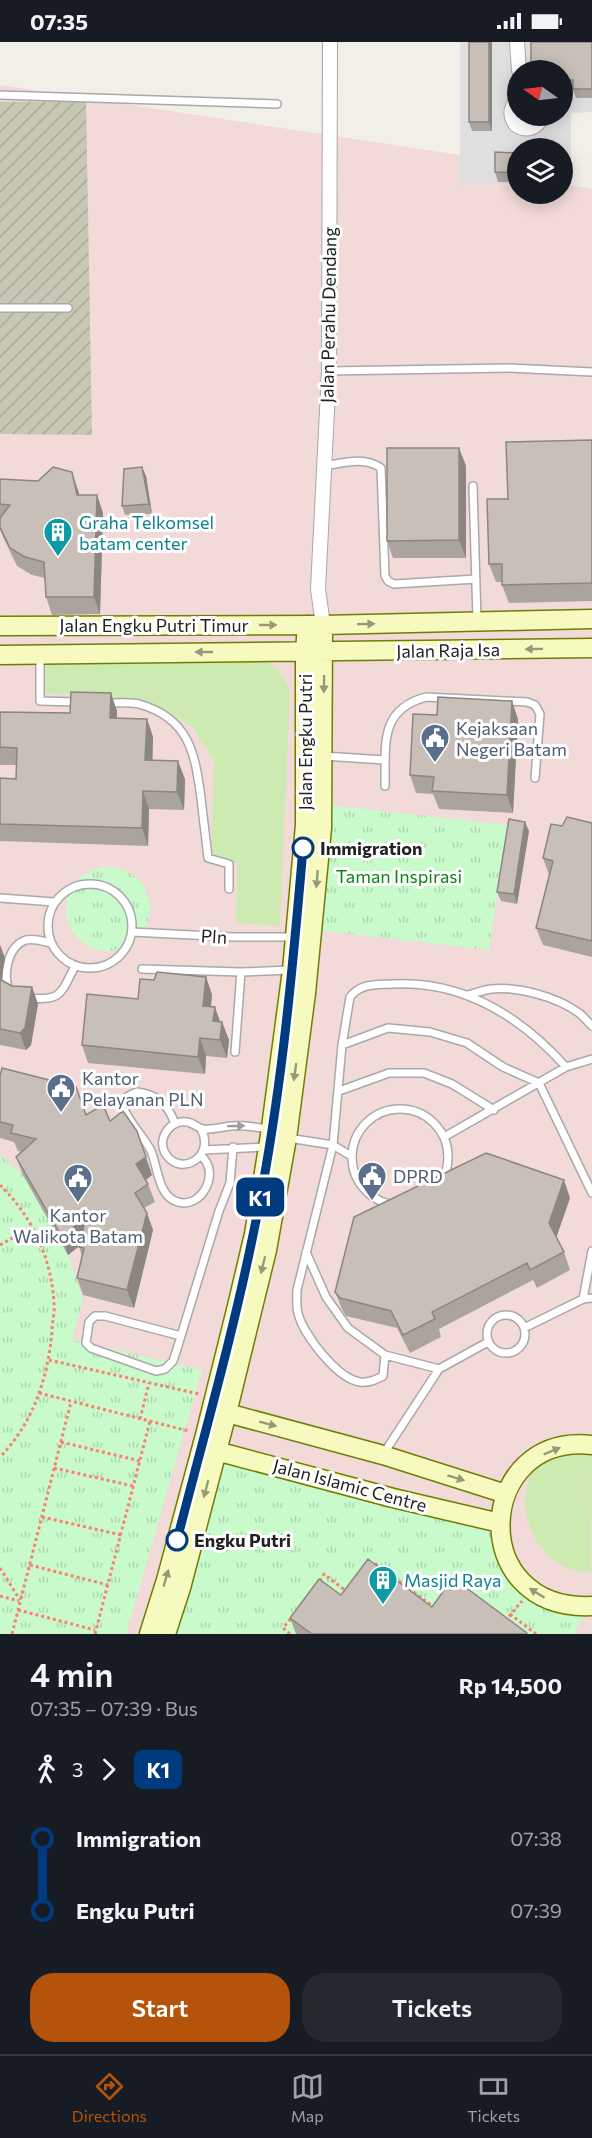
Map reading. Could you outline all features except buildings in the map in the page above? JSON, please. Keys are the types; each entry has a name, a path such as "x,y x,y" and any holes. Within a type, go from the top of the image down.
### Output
{"main road":[{"name":"Jalan Raja Isa","path":"315,625 592,619"},
{"name":"Jalan Engku Putri Timur","path":"0,626 315,625"},
{"name":"Jalan Engku Putri","path":"274,1137 306,993 322,828 324,651 315,625"},
{"name":"Jalan Engku Putri","path":"148,1634 267,1250 274,1137 296,938 305,825 305,652 315,625"},
{"name":"Jalan Raja Isa","path":"305,652 592,648"},
{"name":"Jalan Engku Putri Timur","path":"0,654 305,652"},
{"name":"Jalan Islamic Centre","path":"218,1406 506,1494"},
{"name":"Jalan Engku Putri","path":"166,1634 181,1588 208,1444"},
{"name":"Jalan Islamic Centre","path":"208,1444 393,1498 500,1523"},
{"path":"592,1445 578,1444 556,1448 535,1458 518,1474 506,1494 500,1523 502,1546 513,1570 531,1591 557,1604 574,1607 592,1606"}],"street":[{"name":"Jalan Perahu Dendang","path":"315,625 329,371 330,42"},
{"path":"516,42 518,60"},
{"path":"518,126 532,128 534,126"}],"lane":[{"path":"0,95 277,104"},
{"path":"0,308 68,308"},
{"path":"329,371 509,368 592,372"},
{"path":"324,466 359,461 369,462 381,468 385,576 388,581 394,584 476,579"},
{"path":"473,486 477,622"},
{"path":"40,653 40,701 83,702"},
{"path":"385,786 386,734 391,721 400,711 417,699 426,697 527,702 535,705 540,714 535,778"},
{"path":"93,702 136,704 159,712 181,730 196,761 208,858 229,864 229,889"},
{"path":"323,756 385,760"},
{"path":"91,883 105,886 117,894 126,904 131,918 132,932 124,951 108,964 95,969 75,966 58,954 50,943 47,929 54,902 64,892 91,883"},
{"path":"0,898 54,902"},
{"name":"Pln","path":"132,932 296,938"},
{"path":"50,943 34,939 19,944 12,953 8,966 6,980 8,990 16,997 50,1000 60,993 75,966"},
{"path":"142,969 240,972 292,970"},
{"path":"235,1052 240,972"},
{"path":"385,1355 383,1376 372,1382 359,1382 348,1377 320,1352 305,1333 297,1312 297,1290 333,1145 342,1045 350,997 362,986 421,984 443,987 468,995 523,1025 566,1068"},
{"path":"468,995 488,989 502,988 542,995 568,1006 590,1023"},
{"path":"342,1045 388,1028 430,1032 467,1043 503,1067 539,1083 592,1193"},
{"path":"444,1137 566,1068 592,1059"},
{"path":"339,1091 389,1073 424,1074 452,1084 494,1110"},
{"path":"175,1124 168,1107 160,1100 137,1092 125,1098 123,1105 151,1150 166,1195 179,1203 198,1199 211,1174 208,1161 202,1153 204,1136 201,1129"},
{"path":"391,1109 407,1109 423,1114 435,1124 444,1137 448,1152 441,1182 431,1194 418,1202 403,1206 387,1204 373,1198 361,1187 354,1172 351,1156 354,1140 363,1126 375,1115 391,1109"},
{"path":"274,1137 202,1153 189,1164 176,1162 165,1153 163,1147 165,1133 175,1124 189,1122 201,1129 241,1125 274,1137 333,1145 351,1156"},
{"path":"181,1336 105,1316 94,1316 89,1322 86,1343 97,1351 156,1371 165,1369 173,1361 181,1336 219,1211 230,1183 233,1147"},
{"path":"583,1299 592,1251"},
{"path":"306,1252 326,1297 348,1328 385,1355 439,1369"},
{"path":"524,1328 583,1299 592,1298"},
{"path":"498,1316 517,1318 524,1328 522,1346 512,1353 500,1353 494,1350 488,1342 486,1332 488,1325 498,1316"},
{"path":"383,1455 439,1369 488,1342"}],"path":[{"path":"0,1185 12,1197 33,1227 47,1262 55,1306 49,1360 39,1394 19,1433 0,1457"},
{"path":"0,1245 33,1227"},
{"path":"49,1360 149,1383 218,1406"},
{"path":"140,1419 149,1383"},
{"path":"39,1394 150,1421 208,1444"},
{"path":"12,1634 71,1402"},
{"path":"18,1610 95,1632 150,1421"},
{"path":"61,1442 140,1461"},
{"path":"54,1468 133,1486"},
{"path":"42,1517 121,1535"},
{"path":"368,1570 373,1562 437,1609"},
{"path":"30,1565 108,1585"},
{"path":"0,1568 21,1601"},
{"path":"318,1583 324,1574 351,1595"},
{"path":"500,1615 506,1620 531,1591"},
{"path":"0,1596 21,1601"},
{"path":"290,1634 283,1628 297,1610"},
{"path":"510,1614 536,1634"}],"shaded area":[{"path":"460,42 592,42 592,112 573,113 573,60 507,60 507,126 571,126 571,138 507,138 507,184 460,185"},
{"path":"0,85 460,155 461,185 507,184 507,204 573,204 573,186 592,189 592,1634 0,1634"},
{"path":"86,101 92,435 0,434 0,102"}],"green space":[{"path":"45,658 261,658 279,672 290,692 280,926 236,923 238,863 211,859 214,761 192,727 166,710 141,699 46,693"},
{"name":"Taman Inspirasi","path":"328,805 507,825 489,950 317,930"},
{"path":"108,867 124,870 138,879 147,893 150,909 147,925 138,939 124,948 108,951 92,948 78,939 69,925 66,909 69,893 78,879 92,870"},
{"path":"0,1155 23,1175 68,1255 83,1300 72,1340 202,1370 126,1634 0,1634"},
{"path":"582,1436 592,1436 591,1573 568,1568 553,1560 541,1548 532,1533 525,1501 527,1484 534,1469 545,1455 558,1446"},
{"path":"226,1456 490,1524 510,1577 587,1610 574,1634 175,1634"}],"bus line":[{"name":"K1","path":"177,1540 254,1234 285,1033 303,848"}],"place":[{"name":"Graha Telkomsel batam center","path":"58,558"},
{"name":"Kejaksaan Negeri Batam","path":"435,764"},
{"name":"Immigration","path":"303,848"},
{"name":"Kantor Pelayanan PLN","path":"61,1114"},
{"name":"DPRD","path":"372,1202"},
{"name":"Kantor Walikota Batam","path":"78,1204"},
{"name":"Engku Putri","path":"177,1540"},
{"name":"Masjid Raya","path":"383,1606"}]}
